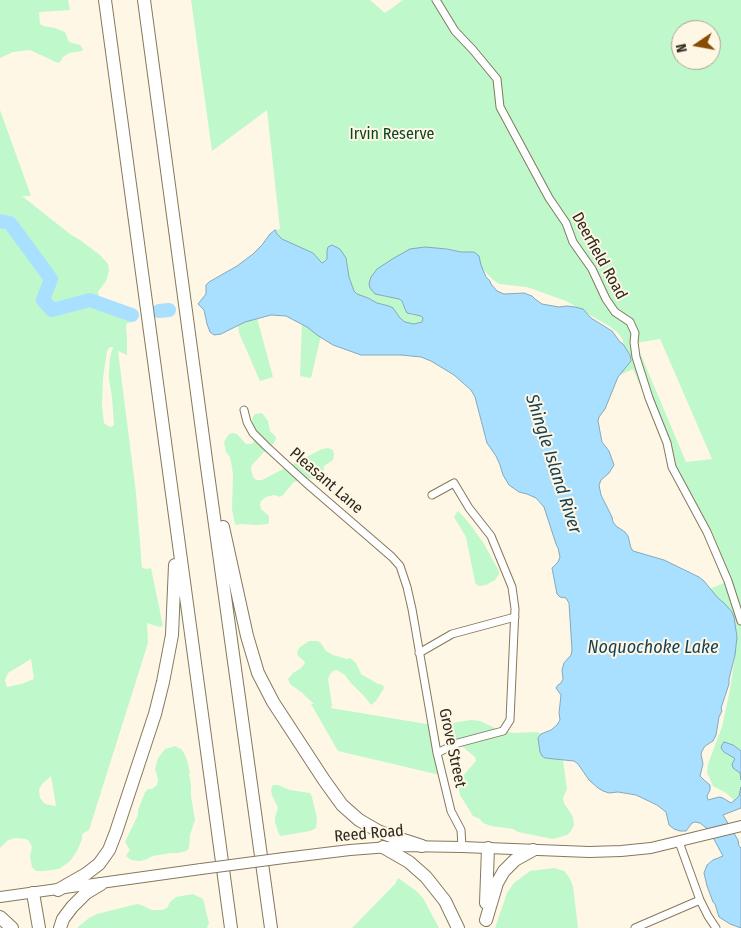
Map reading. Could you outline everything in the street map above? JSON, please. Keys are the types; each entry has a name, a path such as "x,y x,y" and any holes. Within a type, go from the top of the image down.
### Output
{"highway":[{"path":"105,0 231,928"},
{"path":"144,0 271,928"},
{"path":"207,467 247,636 258,673 268,693 342,805 359,820 378,831 422,846"},
{"path":"58,890 93,869 104,858 113,842 155,714 172,635 176,528"},
{"path":"383,847 409,862 426,877 446,901 458,928"},
{"path":"486,924 488,848"},
{"path":"486,924 494,891 504,871 516,860 533,850"},
{"path":"260,851 279,928"},
{"path":"60,928 72,907 86,893 101,884"},
{"path":"33,893 39,928"},
{"path":"227,928 229,908"},
{"path":"0,917 12,928"}],"street":[{"name":"Deerfield Road","path":"436,0 455,31 497,79 500,107 549,198 566,223 573,242 592,269 610,306 615,312 630,322 635,333 636,358 649,398 668,442 672,467 707,532 728,581 741,621"},
{"name":"Pleasant Lane","path":"244,410 247,422 253,433 266,446 400,566"},
{"path":"432,495 454,483 469,508 491,536 512,587 515,609 510,720 503,731 458,743 437,753"},
{"name":"Grove Street","path":"400,566 407,587 437,753 451,811 461,830 462,846"},
{"path":"419,653 452,634 515,617"},
{"name":"Reed Road","path":"0,898 350,850 383,847 462,846 588,852 621,851 651,848 737,827"},
{"path":"679,842 700,900 716,928"},
{"path":"635,928 700,900"}],"green space":[{"path":"0,0 68,0 70,10 39,12 40,24 65,32 69,42 80,45 83,49 82,51 69,53 58,63 30,50 13,52 0,58"},
{"name":"Irvin Reserve","path":"191,0 370,0 385,13 403,0 741,0 741,799 735,801 726,793 713,786 707,773 708,764 722,727 735,656 702,592 724,583 633,369 618,376 624,345 622,338 609,326 566,301 527,287 499,284 479,265 457,251 446,248 414,251 381,296 399,299 411,315 423,318 422,322 414,324 405,322 393,308 357,295 349,277 346,258 327,251 327,259 322,263 313,253 282,239 275,230 280,229 267,110 212,151","holes":["660,339 712,459 686,462 636,343"]},
{"path":"0,110 31,196 22,196 100,255 108,264 109,271 106,281 98,292 100,300 105,304 129,311 133,316 132,322 127,323 126,326 127,355 118,351 136,493 142,568 151,568 163,626 159,627 147,623 148,643 89,830 82,834 77,851 70,861 59,869 36,871 32,867 30,857 32,847 26,839 16,838 8,840 0,848","holes":["110,347 113,347 110,358 109,380 114,425 111,427 104,423 102,405 103,378 107,351","31,659 34,679 7,687 5,680 8,673","51,776 56,806 45,804 40,798 39,790 42,784"]},
{"path":"254,307 273,377 260,381 239,333 238,325"},
{"path":"302,320 321,336 311,378 300,376"},
{"path":"262,413 276,439 252,465 253,477 256,480 262,480 322,449 328,448 333,450 333,460 324,466 323,477 320,480 300,479 294,482 280,497 274,495 266,497 261,501 261,509 269,516 268,524 237,525 235,524 232,509 232,467 224,442 229,434 233,433 237,434 246,444 254,442 256,436 252,420 255,414"},
{"path":"458,511 484,544 499,571 495,580 486,585 479,586 475,582 466,537 454,517"},
{"path":"309,641 320,642 326,651 333,655 347,659 350,658 356,663 361,674 383,685 384,688 376,701 371,705 345,675 337,670 333,671 328,679 331,708 432,725 444,776 338,751 311,704 314,704 290,684 288,679 305,663 298,656 297,652 300,647"},
{"path":"471,720 480,721 497,729 513,733 537,732 541,734 538,738 545,758 563,760 567,789 563,798 573,817 574,825 567,835 553,839 518,832 513,829 491,826 473,816 460,795 458,786 461,778 476,761 475,757 449,739 445,732 452,723"},
{"path":"175,746 184,753 190,772 195,820 190,835 189,848 186,851 153,856 145,860 131,860 126,856 130,850 125,842 138,815 145,792 157,785 158,779 155,769 158,758 165,749"},
{"path":"273,785 310,793 317,818 316,828 310,831 281,836 279,834 275,823 278,808 272,795"},
{"path":"554,868 564,871 573,886 578,928 495,928 507,893 514,883 530,871"},
{"path":"398,878 423,898 439,928 352,928 395,884"},
{"path":"193,894 203,899 209,923 207,928 77,928 97,914 137,904 152,910 162,910 167,908 176,897"}],"water":[{"name":"Noquochoke Lake","path":"275,230 282,239 313,253 322,263 327,259 328,247 332,245 340,249 346,258 349,277 354,291 377,303 393,308 405,322 414,324 422,322 423,318 407,313 402,301 399,299 375,294 369,284 371,277 377,269 410,249 425,247 447,249 474,252 479,256 486,277 497,291 504,294 524,293 532,296 542,304 583,309 591,318 612,331 623,344 630,355 631,361 618,377 598,421 602,442 609,451 614,465 601,480 599,485 601,495 613,522 628,536 633,551 664,560 699,577 732,612 734,617 737,637 729,684 721,708 722,711 716,735 713,741 705,746 701,754 703,764 700,776 710,785 707,796 708,800 719,797 731,803 739,796 741,787 741,808 723,815 741,848 741,928 719,917 707,886 704,873 707,865 723,856 709,830 700,823 695,822 686,831 674,829 669,825 666,812 657,805 636,795 603,791 589,780 574,761 545,758 542,756 538,738 541,734 551,730 560,720 561,695 556,688 563,679 562,670 564,663 571,655 572,650 569,603 566,598 560,597 557,594 552,568 560,557 544,507 536,498 519,492 509,485 496,456 487,443 475,397 471,390 454,375 421,357 361,355 333,345 307,327 286,316 271,315 245,322 221,334 214,335 210,332 204,310 198,304 206,294 206,285 253,254"},
{"path":"724,742 733,745 741,751 741,780 740,773 733,768 732,764 735,759 721,748"}],"waterway":[{"name":"Shingle Island River","path":"0,221 10,223 51,279 43,300 52,310 90,300 132,315"},
{"name":"Shingle Island River","path":"159,311 169,310"}]}
